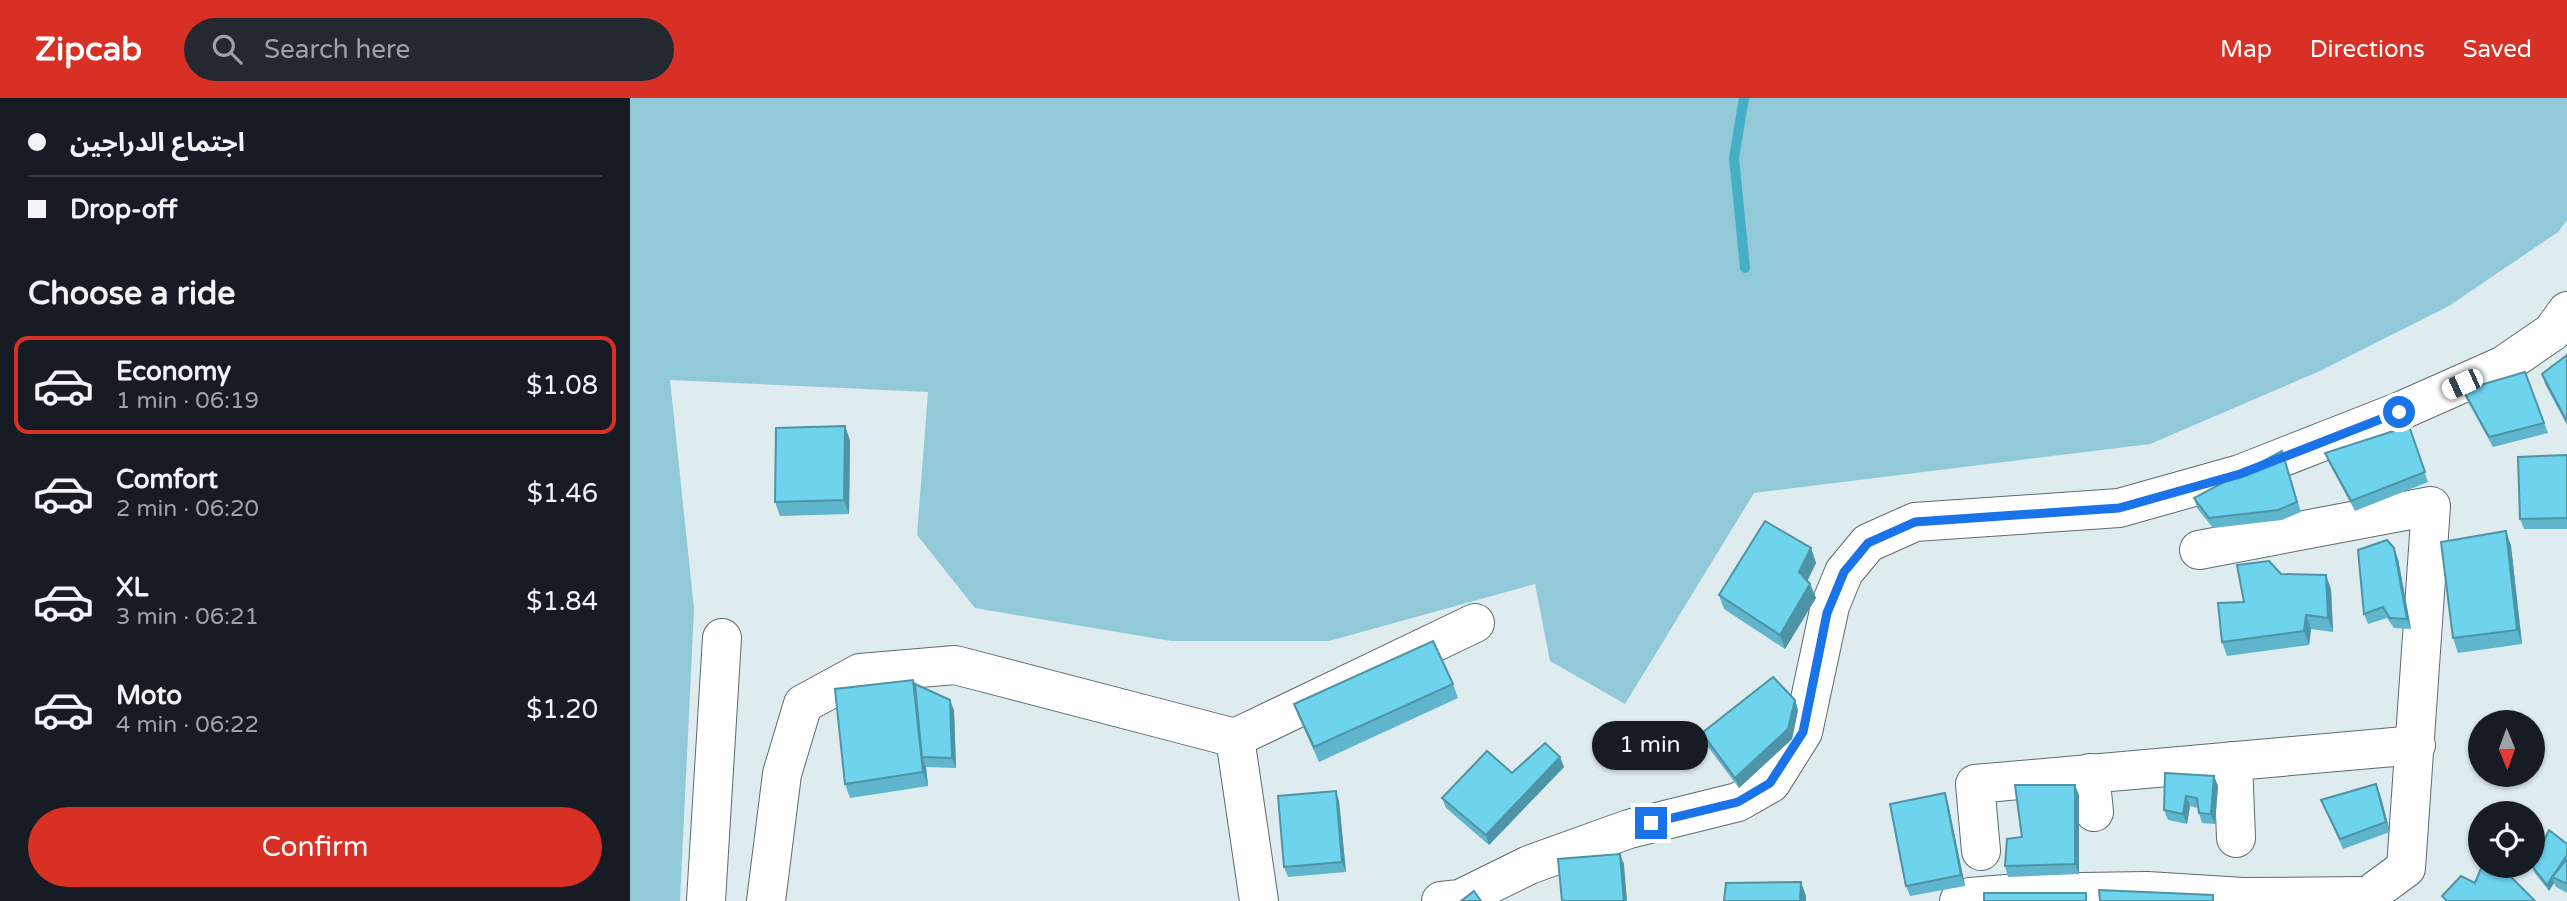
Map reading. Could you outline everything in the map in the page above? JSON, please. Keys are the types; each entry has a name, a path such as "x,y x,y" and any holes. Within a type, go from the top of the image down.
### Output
{"street":[{"path":"1441,901 1460,899 1529,865 1629,829 1738,802 1770,783 1803,732 1827,613 1844,572 1868,543 1915,522 2119,508 2240,474 2399,412 2504,365 2552,332 2567,311"},
{"path":"1959,901 1970,897 2018,893 2147,891 2243,897 2321,895 2365,899 2406,868 2431,506 2199,550"},
{"path":"766,901 782,774 803,704 860,673 955,665 1235,738 1475,623"},
{"path":"706,901 722,638"},
{"path":"1235,738 1259,901"},
{"path":"1981,851 1975,784 2416,745"},
{"path":"2233,761 2236,838"},
{"path":"2090,773 2094,812"}],"shaded area":[{"path":"630,98 2567,98 2567,220 2558,232 2449,306 2320,371 2150,444 1754,493 1625,704 1550,661 1535,584 1329,641 1171,641 975,608 917,535 928,392 670,380 694,609 680,901 630,901"}],"building":[{"path":"2567,355 2567,422 2542,374"},
{"path":"2525,372 2544,423 2489,437 2463,390"},
{"path":"845,426 844,500 775,502 776,428"},
{"path":"2409,426 2425,472 2351,501 2325,453"},
{"path":"2282,451 2297,502 2278,510 2209,518 2194,498"},
{"path":"2567,455 2567,518 2520,519 2518,457"},
{"path":"1765,521 1811,548 1799,572 1810,584 1780,635 1719,595"},
{"path":"2506,531 2517,630 2453,638 2441,542"},
{"path":"2387,540 2394,548 2407,619 2390,618 2383,607 2364,614 2358,550"},
{"path":"2269,561 2281,574 2326,575 2328,618 2306,615 2304,631 2222,642 2218,603 2244,602 2237,565"},
{"path":"1433,641 1453,684 1314,747 1294,704"},
{"path":"1773,677 1795,700 1788,729 1735,778 1702,733"},
{"path":"913,680 923,772 845,784 835,689"},
{"path":"915,684 950,700 952,758 922,757"},
{"path":"1545,743 1560,757 1486,835 1442,798 1487,751 1512,773"},
{"path":"2165,773 2214,776 2211,814 2199,813 2197,798 2186,796 2183,814 2164,810"},
{"path":"2376,784 2386,822 2340,839 2321,800"},
{"path":"2015,785 2075,785 2075,864 2005,866 2007,839 2022,837"},
{"path":"1336,791 1342,862 1284,867 1278,796"},
{"path":"1945,793 1961,875 1906,886 1890,804"},
{"path":"2549,830 2567,844 2567,855 2547,885 2541,878 2545,878 2545,838"},
{"path":"1620,854 1624,901 1562,901 1558,859"},
{"path":"2567,859 2567,884 2552,877"},
{"path":"2461,876 2475,883 2477,878 2512,878 2535,901 2447,901 2442,896"},
{"path":"1801,882 1800,901 1724,901 1726,883"},
{"path":"2099,890 2213,895 2213,901 2100,901"},
{"path":"1474,891 1481,901 1461,901"},
{"path":"1984,893 2086,893 2086,901 1984,901"}],"waterway":[{"path":"1744,98 1734,158 1745,268"}],"route":[{"path":"1651,823 1738,802 1770,783 1803,732 1827,613 1844,572 1868,543 1915,522 2119,508 2240,474 2399,412"}]}
